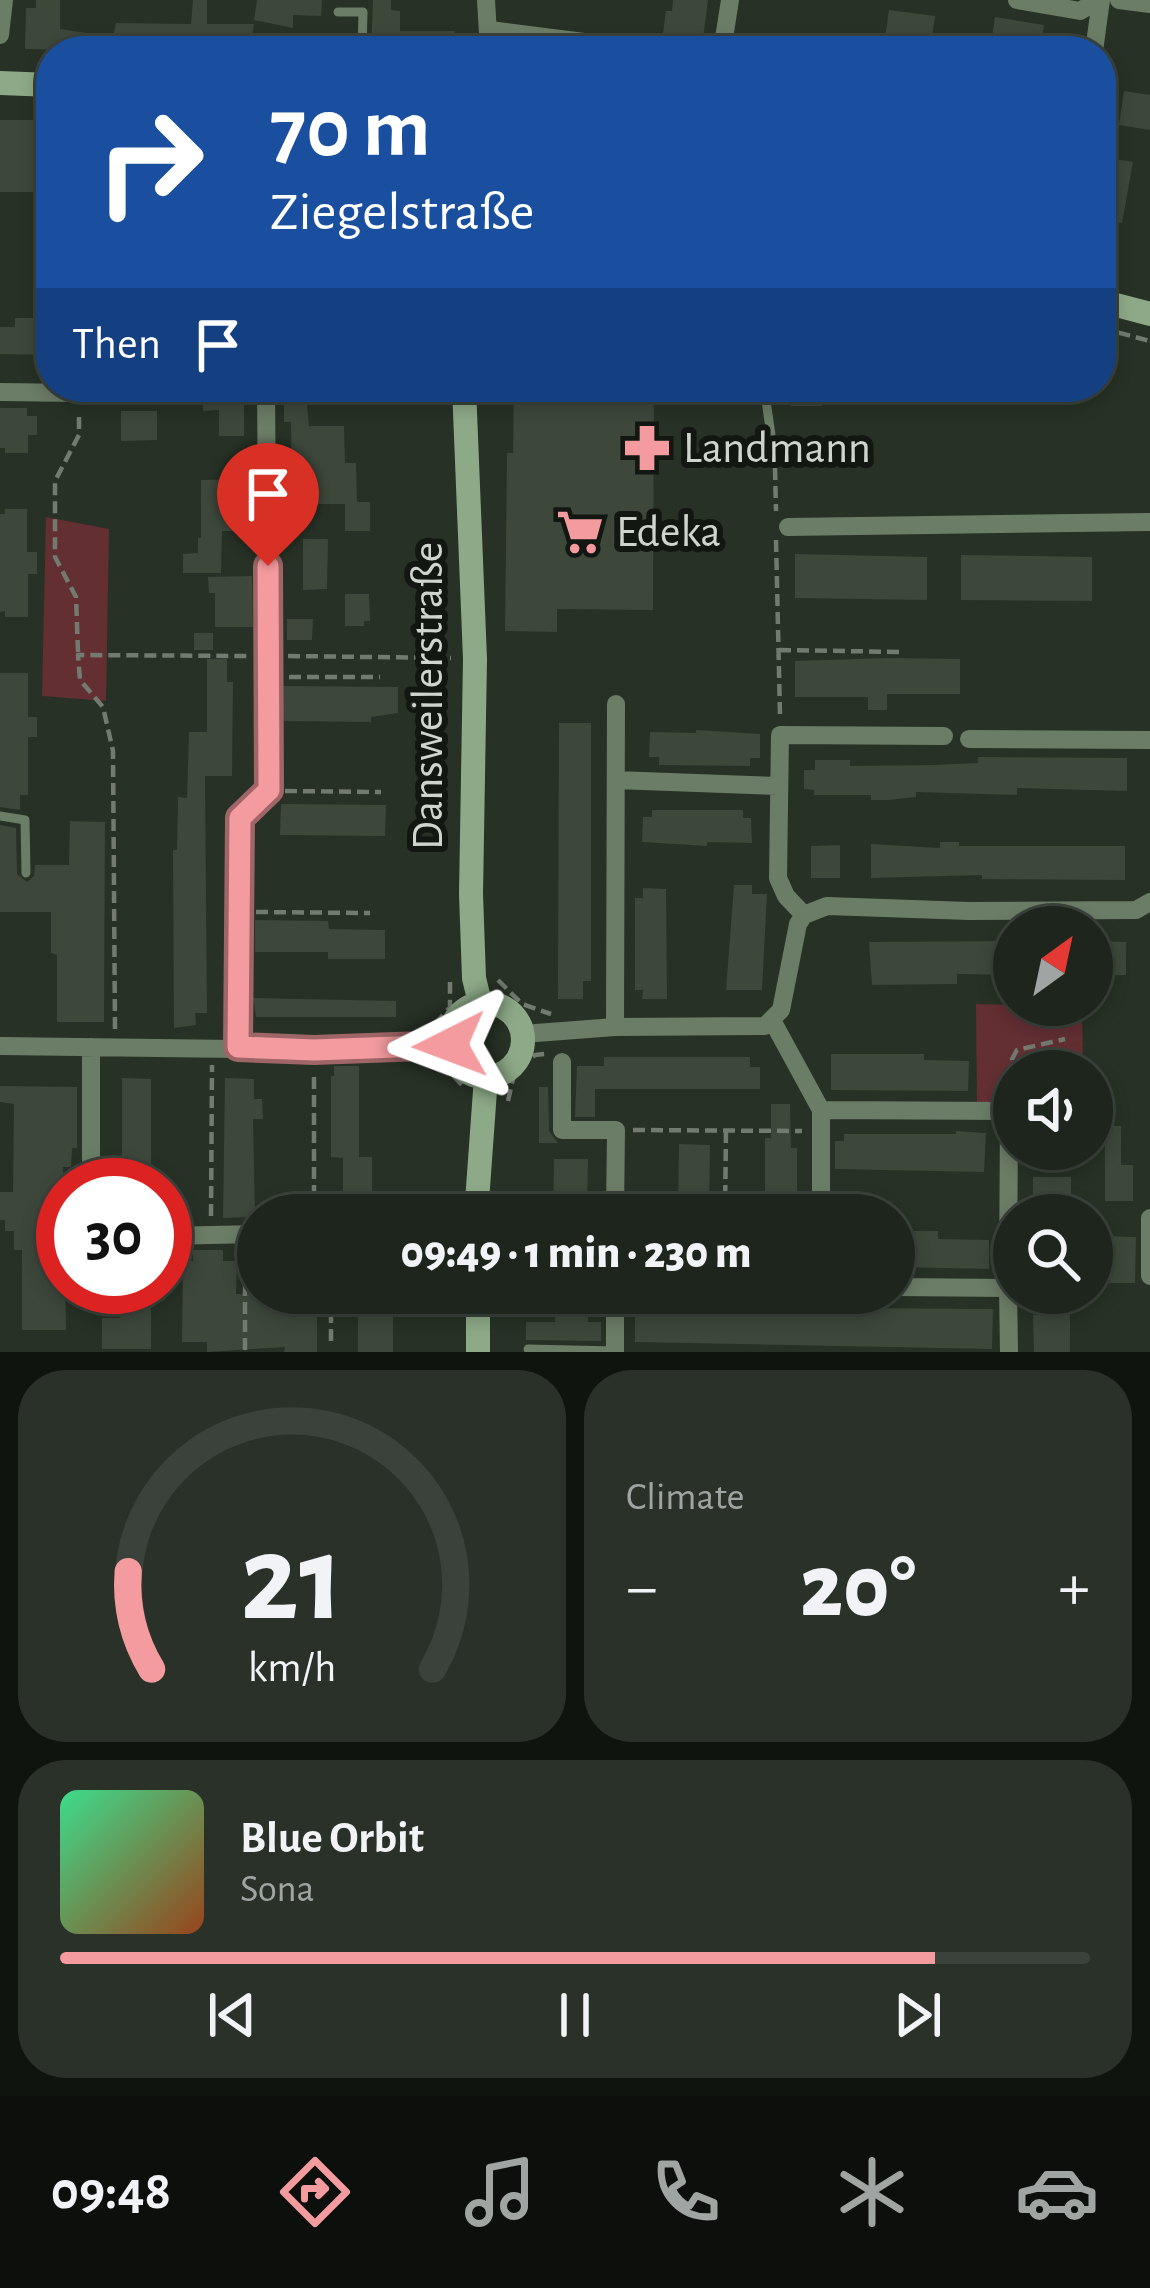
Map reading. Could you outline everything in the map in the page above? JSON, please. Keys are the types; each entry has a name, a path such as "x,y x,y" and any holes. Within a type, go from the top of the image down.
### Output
{"main road":[{"path":"0,82 36,85"},
{"path":"1116,305 1150,314"},
{"name":"Dansweilerstraße","path":"465,402 475,658 471,894 474,978 480,1003"},
{"path":"480,1003 503,1006 523,1034 524,1045 515,1064 486,1077 466,1071 450,1045 460,1014 480,1003"},
{"path":"478,1194 486,1077"},
{"path":"478,1314 478,1352"}],"street":[{"path":"0,35 4,0"},
{"path":"487,0 490,36"},
{"path":"724,36 730,0"},
{"path":"1017,0 1080,10 1100,0"},
{"path":"1096,36 1100,0"},
{"path":"1119,0 1150,4"},
{"path":"490,30 537,36"},
{"path":"0,392 36,392"},
{"path":"238,1047 240,818 268,791 266,402"},
{"path":"788,527 1150,522"},
{"path":"615,1027 616,704"},
{"path":"805,916 786,896 778,878 780,735 944,736"},
{"path":"969,739 1150,740"},
{"path":"616,780 778,786"},
{"path":"523,1034 615,1027 755,1029 773,1022 781,1010 794,935 805,916 826,906 1136,910 1150,902"},
{"path":"773,1022 821,1110 821,1194"},
{"path":"0,1046 314,1050 450,1045"},
{"path":"91,1047 91,1158"},
{"path":"562,1062 562,1130 616,1130 615,1194"},
{"path":"821,1110 993,1112"},
{"path":"1150,1218 1150,1276"},
{"path":"192,1235 237,1234"},
{"path":"915,1287 993,1288"},
{"path":"614,1351 615,1314"},
{"path":"1008,1314 1009,1352"}],"lane":[{"path":"338,12 363,12 362,36"},
{"path":"766,402 774,456"},
{"path":"0,816 25,820 26,873"},
{"path":"528,1349 614,1351"}],"path":[{"path":"1116,332 1150,341"},
{"path":"79,402 79,435 55,481 56,557 76,597 80,680 103,707 113,751 116,1046"},
{"path":"778,611 780,735"},
{"path":"778,650 904,652"},
{"path":"78,655 475,658"},
{"path":"268,677 380,677"},
{"path":"268,791 381,792"},
{"path":"239,912 370,913"},
{"path":"496,977 522,1004 550,1011 554,1031 554,1052 535,1055 515,1070 508,1102"},
{"path":"1017,1050 1065,1040"},
{"path":"211,1235 212,1047"},
{"path":"314,1050 314,1194"},
{"path":"616,1130 821,1132"},
{"path":"725,1194 726,1130"},
{"path":"244,1350 246,1314"},
{"path":"331,1314 332,1344"}],"shaded area":[{"path":"46,517 109,529 106,701 42,696"},
{"path":"976,1004 993,1004 993,1026 1082,1026 1083,1050 993,1050 993,1102 977,1102"}],"building":[{"path":"36,0 60,0 60,29 106,36 36,36 36,49 25,49 26,8 36,8"},
{"path":"193,0 207,0 207,24 254,24 252,36 113,36 116,23 191,24"},
{"path":"257,0 322,0 321,16 293,15 293,28 254,20"},
{"path":"373,0 391,0 391,10 400,11 400,31 455,31 455,36 372,36"},
{"path":"673,0 708,0 703,36 663,33 666,11 672,11"},
{"path":"889,10 935,16 932,36 885,36"},
{"path":"995,17 1044,25 1042,36 992,36"},
{"path":"1124,91 1150,95 1150,130 1119,125"},
{"path":"0,120 36,120 36,192 0,192"},
{"path":"1116,159 1133,162 1122,223 1116,222"},
{"path":"15,318 36,318 36,355 0,354 0,327 15,327"},
{"path":"203,402 244,402 244,436 219,436 219,410 203,411"},
{"path":"284,402 307,402 309,426 344,426 345,463 356,463 357,502 370,502 370,531 345,531 345,504 292,504 291,422 284,422"},
{"name":"Edeka","path":"514,402 654,402 653,610 557,609 557,632 505,631 507,453 513,453"},
{"path":"791,402 822,402 822,406 791,406"},
{"path":"0,408 27,408 27,416 37,416 37,435 28,435 28,453 5,453 0,448"},
{"path":"121,411 157,411 157,440 121,441"},
{"path":"803,441 823,441 823,461 802,460"},
{"path":"245,479 246,531 222,531 221,573 183,573 183,554 198,553 201,538 201,480"},
{"path":"5,509 27,509 27,552 37,552 37,574 28,574 28,617 5,617 5,611 0,612 0,514"},
{"path":"303,539 328,539 327,589 303,590"},
{"path":"795,554 927,557 927,600 795,598"},
{"path":"961,555 1092,557 1092,601 961,600"},
{"path":"252,576 253,627 215,627 215,593 209,593 208,577"},
{"path":"345,594 369,594 370,621 364,621 364,626 345,626"},
{"path":"287,619 313,619 312,640 287,640"},
{"path":"194,633 213,633 213,650 194,650"},
{"path":"207,659 227,659 227,682 233,682 232,776 205,776 207,1013 195,1013 196,1025 174,1028 173,850 177,850 178,797 187,798 189,732 207,732"},
{"path":"960,659 960,694 887,694 887,710 868,710 868,697 795,697 795,661"},
{"path":"0,673 28,673 28,717 37,717 37,737 28,737 28,795 20,795 20,810 0,807"},
{"path":"282,686 398,687 398,713 371,717 371,722 282,721"},
{"path":"559,723 591,723 591,981 583,981 583,999 558,999"},
{"path":"650,732 760,734 760,758 750,758 750,766 659,765 659,757 649,757"},
{"path":"978,757 1127,758 1127,791 1017,788 1017,795 916,792 916,797 871,800 871,795 814,795 814,790 804,789 804,770 815,770 815,760 850,760 850,766 935,765 978,763"},
{"path":"281,804 386,805 385,836 280,835"},
{"path":"652,810 743,810 743,818 751,818 752,843 642,842 643,817 652,817"},
{"path":"70,821 105,822 104,1022 57,1022 57,955 51,953 51,912 0,912 0,825 16,828 17,874 27,882 34,876 35,865 69,865"},
{"path":"940,842 1125,846 1125,880 982,879 982,875 871,878 871,844 940,848"},
{"path":"840,845 840,878 811,878 811,846"},
{"path":"734,885 752,885 752,894 767,894 762,990 726,990"},
{"path":"643,888 666,889 667,999 642,999 643,990 635,990 635,898 643,898"},
{"path":"255,920 328,921 329,929 385,930 385,959 328,959 328,952 255,952"},
{"path":"993,941 993,975 957,974 957,984 872,985 869,942"},
{"path":"1113,942 1126,942 1126,975 1113,975"},
{"path":"253,998 396,1001 396,1017 256,1017"},
{"path":"831,1054 924,1054 924,1060 969,1061 968,1091 831,1090"},
{"path":"604,1057 750,1057 750,1067 760,1067 760,1089 595,1089 595,1117 575,1117 577,1066 604,1066"},
{"path":"334,1066 359,1066 359,1157 372,1157 372,1194 343,1194 343,1158 331,1157"},
{"path":"122,1078 151,1079 151,1158 122,1158"},
{"path":"225,1078 254,1079 254,1099 262,1099 263,1119 253,1119 255,1194 237,1194 237,1218 223,1218"},
{"path":"0,1086 77,1087 77,1148 72,1148 71,1158 36,1158 36,1314 66,1314 66,1330 22,1330 22,1250 14,1250 14,1231 5,1231 5,1220 0,1220 0,1192 13,1192 14,1104 0,1102"},
{"path":"539,1087 548,1087 549,1131 558,1143 539,1143"},
{"path":"771,1104 790,1104 797,1194 765,1194 765,1138 771,1138"},
{"path":"1113,1126 1121,1126 1121,1165 1133,1165 1133,1201 1113,1201 1113,1194 1105,1194 1105,1170 1113,1170"},
{"path":"986,1133 984,1172 835,1169 835,1141 844,1141 844,1134"},
{"path":"679,1144 710,1145 709,1194 678,1194"},
{"path":"554,1159 588,1159 587,1194 553,1194"},
{"path":"1033,1177 1071,1177 1071,1194 1033,1194"},
{"path":"915,1231 938,1231 938,1239 989,1240 989,1269 915,1267"},
{"path":"1113,1236 1136,1237 1135,1283 1113,1283"},
{"path":"193,1250 223,1250 223,1261 237,1261 237,1314 317,1314 317,1352 284,1352 285,1347 207,1352 207,1342 182,1342 182,1314 192,1314"},
{"path":"915,1309 993,1309 992,1349 635,1342 635,1314 915,1314"},
{"path":"120,1314 151,1314 151,1349 102,1349 102,1318 120,1318"},
{"path":"358,1314 393,1314 393,1352 358,1352"},
{"path":"555,1314 588,1314 588,1322 601,1322 601,1341 526,1340 526,1322 555,1322"},
{"path":"1033,1315 1070,1315 1070,1352 1034,1352"}],"place":[{"name":"Landmann","path":"647,448"},
{"name":"Edeka","path":"580,532"}],"route":[{"path":"268,566 269,790 240,818 238,1047 314,1050 450,1045"}]}
